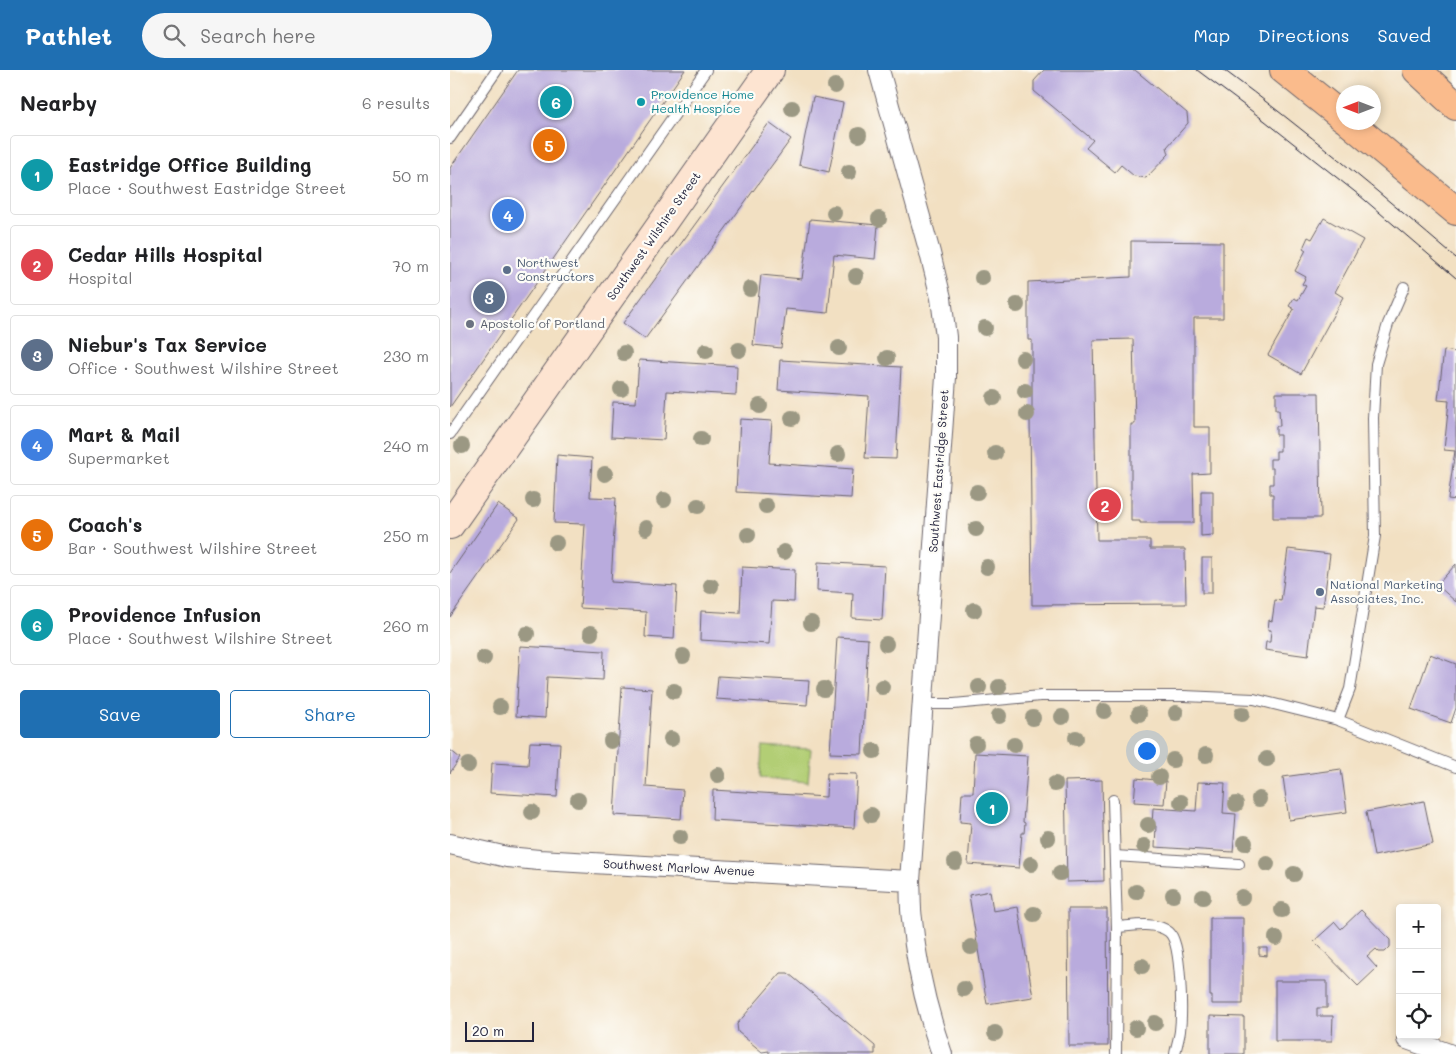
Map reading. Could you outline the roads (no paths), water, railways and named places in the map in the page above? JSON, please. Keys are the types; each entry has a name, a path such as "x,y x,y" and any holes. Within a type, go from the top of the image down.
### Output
{"highway":[{"path":"1284,70 1336,112"},
{"path":"1417,70 1456,106"},
{"path":"1358,130 1456,211"}],"street":[{"name":"Southwest Wilshire Street","path":"456,511 770,70"},
{"name":"Southwest Eastridge Street","path":"879,70 930,253 941,298 946,337 946,377 910,881 911,918 918,958 926,1000 942,1054"},
{"name":"Southwest Marlow Avenue","path":"450,844 507,857 539,860 910,881"},
{"path":"1407,1039 1449,1054"}],"lane":[{"path":"450,138 497,70"},
{"path":"450,434 706,70"},
{"path":"1338,720 1350,689 1375,536 1373,418 1376,364 1388,324 1404,287"},
{"path":"922,704 954,704 1041,696 1254,698 1338,720 1456,766"},
{"path":"1114,800 1116,1054"},
{"path":"1115,856 1239,864"},
{"path":"1116,927 1153,926 1162,928 1170,933 1175,940 1181,1014 1180,1033 1175,1054"}],"tram line":[{"path":"1197,70 1359,195 1456,278"},
{"path":"1224,70 1342,162 1456,258"}],"place":[{"name":"Providence Infusion","path":"556,102"},
{"name":"Providence Home Health Hospice","path":"641,102"},
{"name":"Coach's","path":"549,145"},
{"name":"Mart & Mail","path":"508,215"},
{"name":"Northwest Constructors","path":"507,270"},
{"name":"Niebur's Tax Service","path":"489,297"},
{"name":"Apostolic of Portland","path":"470,324"},
{"name":"Cedar Hills Hospital","path":"1105,505"},
{"name":"National Marketing Associates, Inc.","path":"1320,592"},
{"name":"Eastridge Office Building","path":"992,808"}]}
